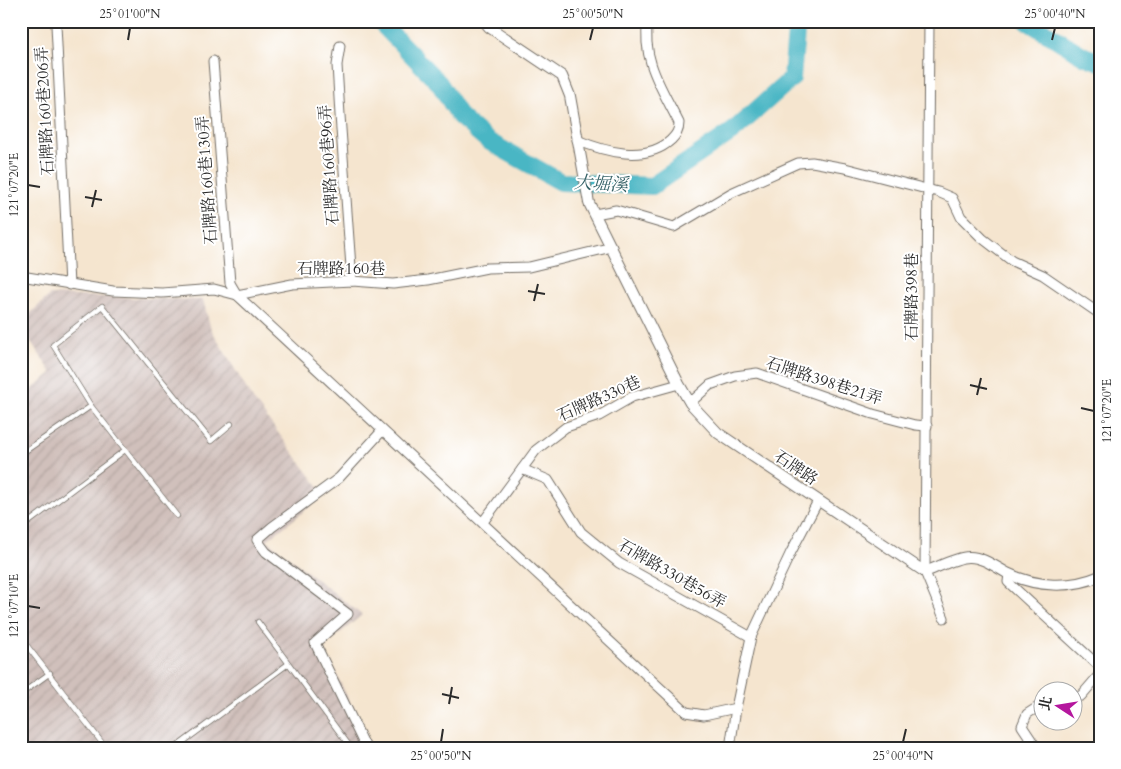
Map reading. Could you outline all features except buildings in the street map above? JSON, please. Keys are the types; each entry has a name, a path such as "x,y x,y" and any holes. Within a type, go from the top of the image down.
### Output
{"street":[{"path":"484,21 489,28 562,76 570,96 577,140 596,148 615,152 646,153 658,150 675,136 679,130 679,123 648,58 648,21"},
{"name":"石牌路398巷","path":"925,572 929,21"},
{"name":"石牌路160巷206弄","path":"56,25 69,285"},
{"name":"石牌路160巷96弄","path":"340,46 337,65 352,281"},
{"name":"石牌路160巷130弄","path":"213,61 230,283 236,295"},
{"name":"石牌路","path":"577,140 589,203 690,403 718,433 925,572"},
{"path":"595,214 616,210 674,227 731,193 798,163 812,162 845,168 928,189 952,198 961,217 982,238 1012,261 1043,275 1100,314"},
{"name":"石牌路160巷","path":"21,276 69,285 162,293 214,289 236,295 292,284 352,281 394,284 428,280 487,268 529,267 612,247"},
{"path":"236,295 686,712 704,715 736,708"},
{"name":"石牌路398巷21弄","path":"690,403 710,385 735,376 757,373 873,414 927,426"},
{"name":"石牌路330巷","path":"483,522 536,450 566,427 599,416 632,398 679,384"},
{"path":"366,748 315,643 348,614 266,552 257,540 339,478 382,432"},
{"name":"石牌路330巷56弄","path":"522,469 548,480 581,532 619,563 752,637"},
{"path":"730,748 736,708 752,637 790,552 818,501"},
{"path":"944,618 925,572 969,557 988,562 1025,581 1068,586 1100,576"},
{"path":"1009,574 1008,582 1100,667"},
{"path":"1084,693 1100,674"},
{"path":"1031,748 1034,744 1022,726 1027,714 1034,709"}],"lane":[{"path":"177,516 91,406 53,345 102,306 210,441 231,424"},
{"path":"21,454 91,406"},
{"path":"21,528 125,450"},
{"path":"258,622 351,748"},
{"path":"21,638 50,673 106,748"},
{"path":"175,748 288,664"},
{"path":"21,694 50,673"}],"shaded area":[{"path":"50,295 203,300 211,329 252,398 325,495 267,540 362,615 323,647 372,748 21,748 21,398 52,373 21,327 21,322"}],"waterway":[{"name":"大堀溪","path":"379,21 439,83 460,117 488,141 561,182 652,186 733,131 792,78 797,21"},
{"name":"大堀溪","path":"1027,21 1084,56 1100,62"}]}
